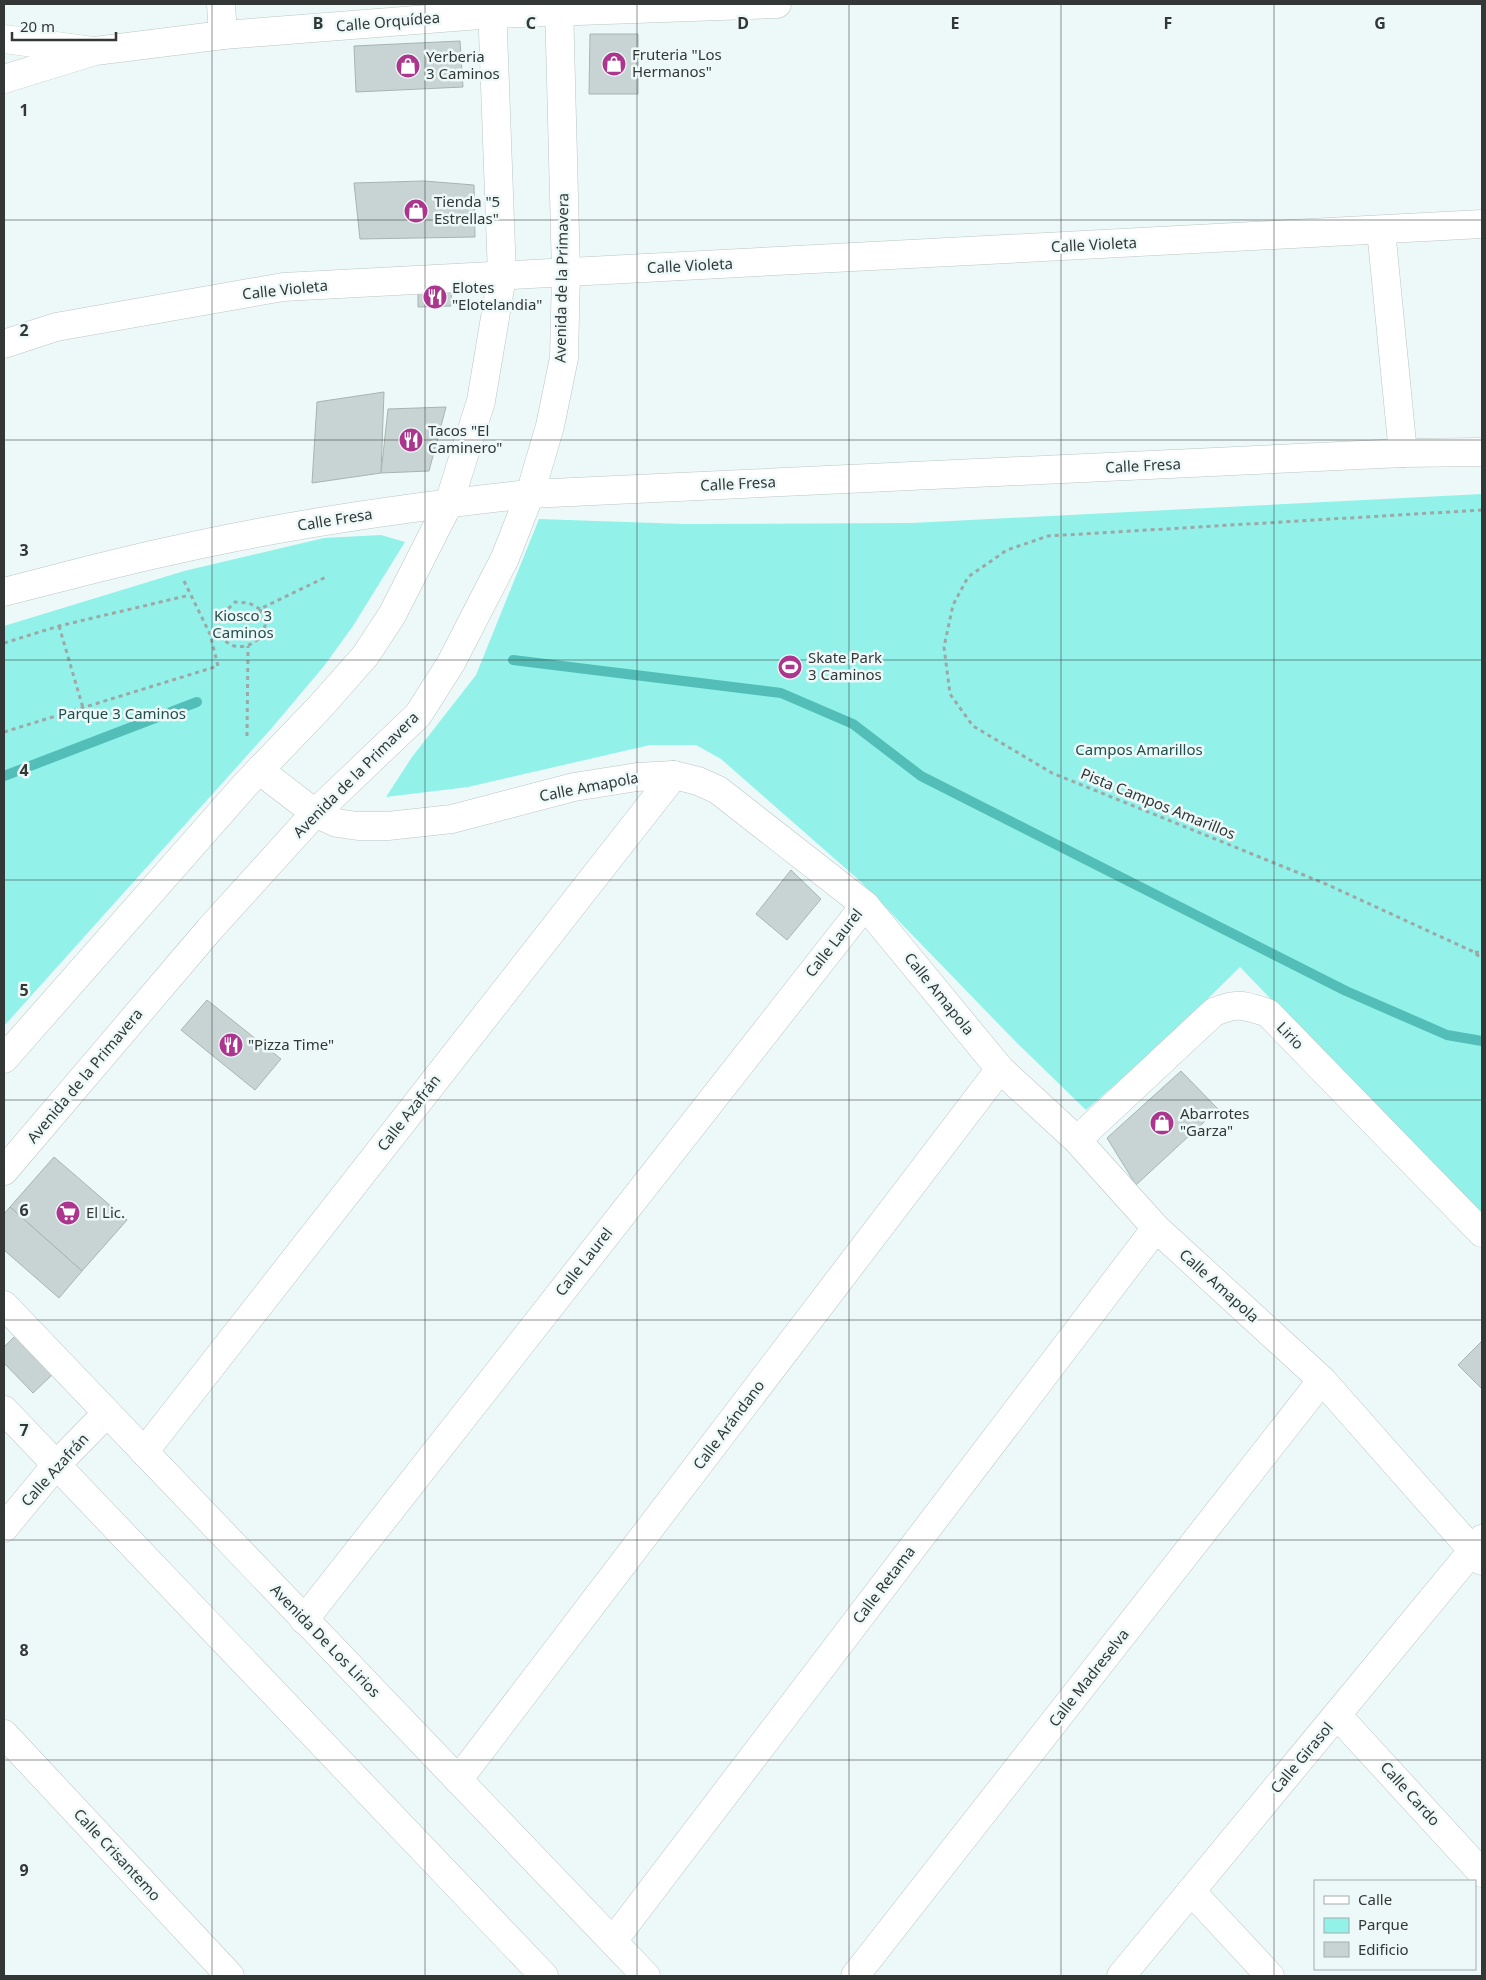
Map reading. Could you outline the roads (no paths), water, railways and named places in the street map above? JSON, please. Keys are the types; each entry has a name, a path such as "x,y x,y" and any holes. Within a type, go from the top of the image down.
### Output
{"street":[{"path":"221,4 223,35"},
{"name":"Calle Orquídea","path":"4,79 95,51 223,35 492,9 777,4"},
{"name":"Avenida de la Primavera","path":"4,1171 209,930 315,813 418,715 451,663 505,558 530,494 550,426 564,358 566,273 559,7"},
{"path":"4,1060 253,777 320,707 365,656 392,615 450,503 481,401 502,276 492,9"},
{"path":"4,38 95,51"},
{"name":"Calle Violeta","path":"4,344 56,327 283,287 1482,224"},
{"path":"1381,230 1403,453"},
{"name":"Calle Fresa","path":"4,592 180,549 325,522 450,503 530,494 1403,453 1482,452"},
{"name":"Calle Amapola","path":"253,777 315,813 338,823 358,826 388,826 452,819 574,787 637,777 674,775 698,781 718,790 865,904 1000,1069 1077,1140 1156,1228 1322,1380 1479,1550"},
{"name":"Calle Azafrán","path":"144,1452 674,775"},
{"name":"Calle Laurel","path":"304,1620 865,904"},
{"name":"Lirio","path":"1077,1140 1214,1012 1232,1005 1242,1005 1268,1013 1482,1233"},
{"name":"Calle Arándano","path":"458,1780 1000,1069"},
{"name":"Calle Retama","path":"613,1941 1156,1228"},
{"name":"Avenida De Los Lirios","path":"4,1305 646,1976"},
{"name":"Calle Madreselva","path":"855,1976 1322,1380"},
{"path":"4,1410 544,1976"},
{"name":"Calle Azafrán","path":"4,1528 56,1465 107,1413"},
{"name":"Calle Girasol","path":"1121,1976 1337,1715 1479,1550"},
{"name":"Calle Cardo","path":"1337,1715 1482,1873"},
{"name":"Calle Crisantemo","path":"4,1734 230,1976"},
{"path":"1191,1892 1270,1976"}],"waterway":[{"path":"513,660 781,693 853,724 921,776 1346,991 1447,1035 1482,1041"},
{"path":"4,776 197,702"}],"place":[{"name":"Fruteria \"Los Hermanos\"","path":"614,64"},
{"name":"Yerberia 3 Caminos","path":"408,66"},
{"name":"Tienda \"5 Estrellas\"","path":"416,211"},
{"name":"Elotes \"Elotelandia\"","path":"435,297"},
{"name":"Tacos \"El Caminero\"","path":"411,440"},
{"name":"Skate Park 3 Caminos","path":"790,667"},
{"name":"\"Pizza Time\"","path":"231,1045"},
{"name":"Abarrotes \"Garza\"","path":"1162,1123"},
{"name":"El Lic.","path":"68,1213"}],"park label":[{"name":"Kiosco 3 Caminos","path":"243,624"},
{"name":"Parque 3 Caminos","path":"122,714"},
{"name":"Campos Amarillos","path":"1139,750"}]}
